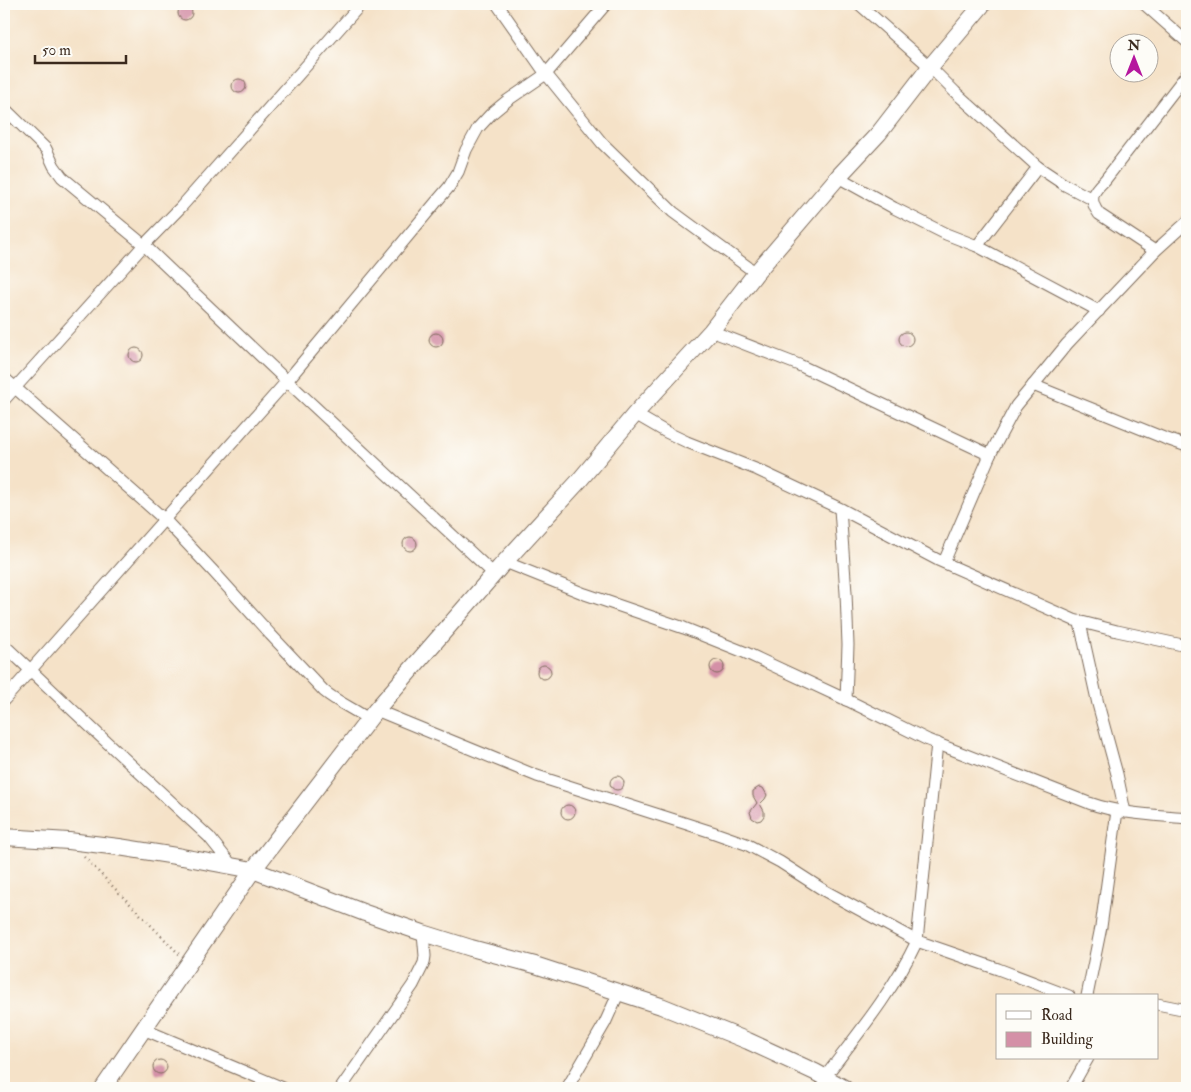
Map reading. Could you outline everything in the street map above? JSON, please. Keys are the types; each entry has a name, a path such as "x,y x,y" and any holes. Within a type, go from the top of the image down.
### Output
{"street":[{"path":"4,400 144,245 181,207 361,4"},
{"path":"497,4 546,74 602,142 673,212 756,272"},
{"path":"4,700 287,381 449,186 458,172 466,150 478,128 508,100 546,74 606,4"},
{"path":"859,4 1038,167 1065,185 1092,198"},
{"path":"103,1088 253,870 372,714 710,330 756,272 838,177 879,133 930,67 983,4"},
{"path":"1144,4 1187,42"},
{"path":"1155,252 1099,214 1093,206 1092,198 1096,189 1187,74"},
{"path":"4,108 46,149 62,177 144,245 287,381 499,568 585,594 684,628 744,652 937,743 1096,805 1121,812 1187,818"},
{"path":"977,246 1038,167"},
{"path":"838,177 946,234 977,246 1098,312"},
{"path":"944,562 990,455 1016,406 1067,344 1155,252 1187,222"},
{"path":"710,330 799,365 990,455"},
{"path":"4,378 164,519 331,697 355,710 372,714 537,776 746,844 780,862 825,891 917,941 1064,994"},
{"path":"1033,385 1187,446"},
{"path":"635,414 687,442 758,470 944,562 1080,623 1187,646"},
{"path":"840,509 848,645 846,700"},
{"path":"1080,623 1098,704 1117,774 1121,812 1087,994"},
{"path":"4,645 208,836 233,867"},
{"path":"824,1077 877,1008 917,941 937,743"},
{"path":"4,837 69,841 128,848 253,870 423,933 535,965 660,1006 748,1041 815,1072 844,1088"},
{"path":"341,1088 413,985 422,969 425,956 423,933"},
{"path":"567,1088 605,1023 618,992"},
{"path":"1158,1004 1187,1010"},
{"path":"143,1029 283,1088"},
{"path":"1071,1088 1087,1060"}],"path":[{"path":"69,841 189,963"}],"building":[{"path":"185,6 190,8 192,13 190,18 185,20 180,18 178,13 180,8"},
{"path":"239,79 244,81 246,86 244,91 239,93 234,91 232,86 234,81"},
{"path":"906,332 911,334 913,339 911,344 906,346 901,344 899,339 901,334"},
{"path":"436,333 441,335 443,340 441,345 436,347 431,345 429,340 431,335"},
{"path":"136,348 141,350 143,355 141,360 136,362 131,360 129,355 131,350"},
{"path":"410,537 415,539 417,544 415,549 410,551 405,549 403,544 405,539"},
{"path":"717,660 722,662 724,667 722,672 717,674 712,672 710,667 712,662"},
{"path":"544,665 549,667 551,672 549,677 544,679 539,677 537,672 539,667"},
{"path":"617,776 622,778 624,783 622,788 617,790 612,788 610,783 612,778"},
{"path":"759,787 763,788 767,795 760,804 764,811 764,816 761,820 757,821 752,818 750,812 757,803 753,796 753,791"},
{"path":"568,805 573,807 575,812 573,817 568,819 563,817 561,812 563,807"},
{"path":"160,1060 165,1062 167,1067 165,1072 160,1074 155,1072 153,1067 155,1062"}]}
